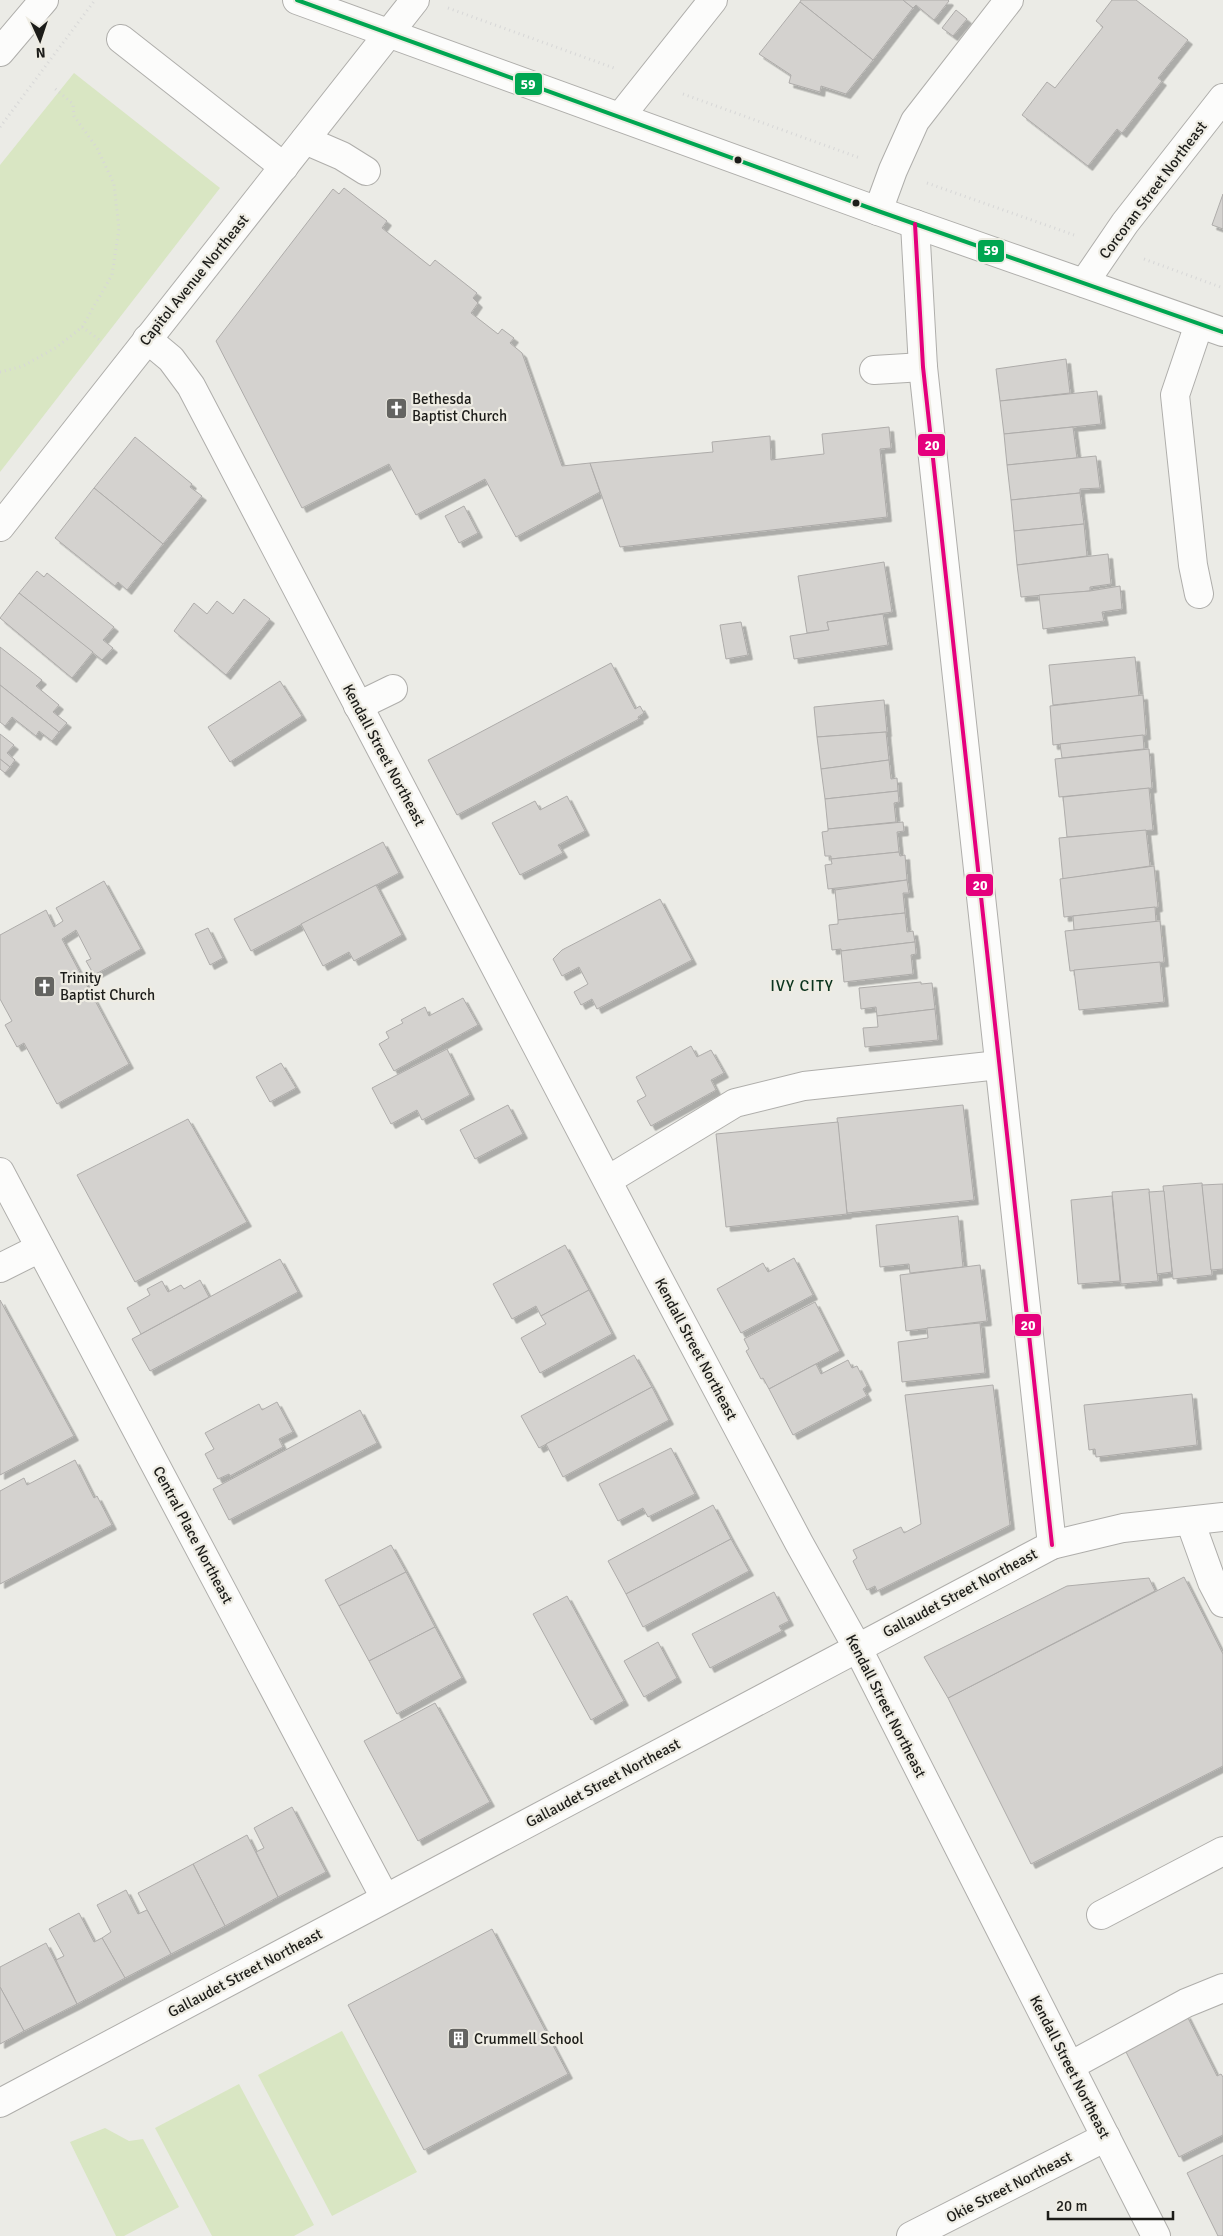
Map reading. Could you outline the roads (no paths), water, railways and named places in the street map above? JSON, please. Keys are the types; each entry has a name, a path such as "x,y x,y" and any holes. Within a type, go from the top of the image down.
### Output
{"street":[{"path":"0,52 44,0"},
{"path":"297,0 878,212 1211,328 1175,395 1193,565 1199,594"},
{"name":"Capitol Avenue Northeast","path":"0,527 414,0"},
{"path":"620,117 713,0"},
{"path":"878,212 892,170 915,121 1009,0"},
{"path":"121,38 284,167"},
{"name":"Corcoran Street Northeast","path":"1084,283 1126,223 1223,98"},
{"path":"305,140 342,156 366,171"},
{"path":"915,224 924,367 1052,1545"},
{"name":"Kendall Street Northeast","path":"147,339 171,359 191,386 794,1535 857,1647 1156,2236"},
{"path":"874,370 924,367"},
{"path":"358,706 393,688"},
{"path":"608,1180 735,1104 804,1086 999,1065"},
{"name":"Central Place Northeast","path":"0,1172 385,1898"},
{"path":"0,1268 40,1248"},
{"name":"Gallaudet Street Northeast","path":"0,2103 1052,1545 1077,1537 1123,1528 1223,1517"},
{"path":"1190,1521 1212,1582 1223,1603"},
{"path":"1101,1915 1223,1851"},
{"path":"1070,2066 1186,2003 1223,1988"},
{"name":"Okie Street Northeast","path":"911,2236 1106,2137"}],"place":[{"name":"Bethesda Baptist Church","path":"396,408"},
{"name":"Trinity Baptist Church","path":"44,987"},
{"name":"Crummell School","path":"458,2039"}],"district":[{"name":"IVY CITY","path":"802,986"}]}
